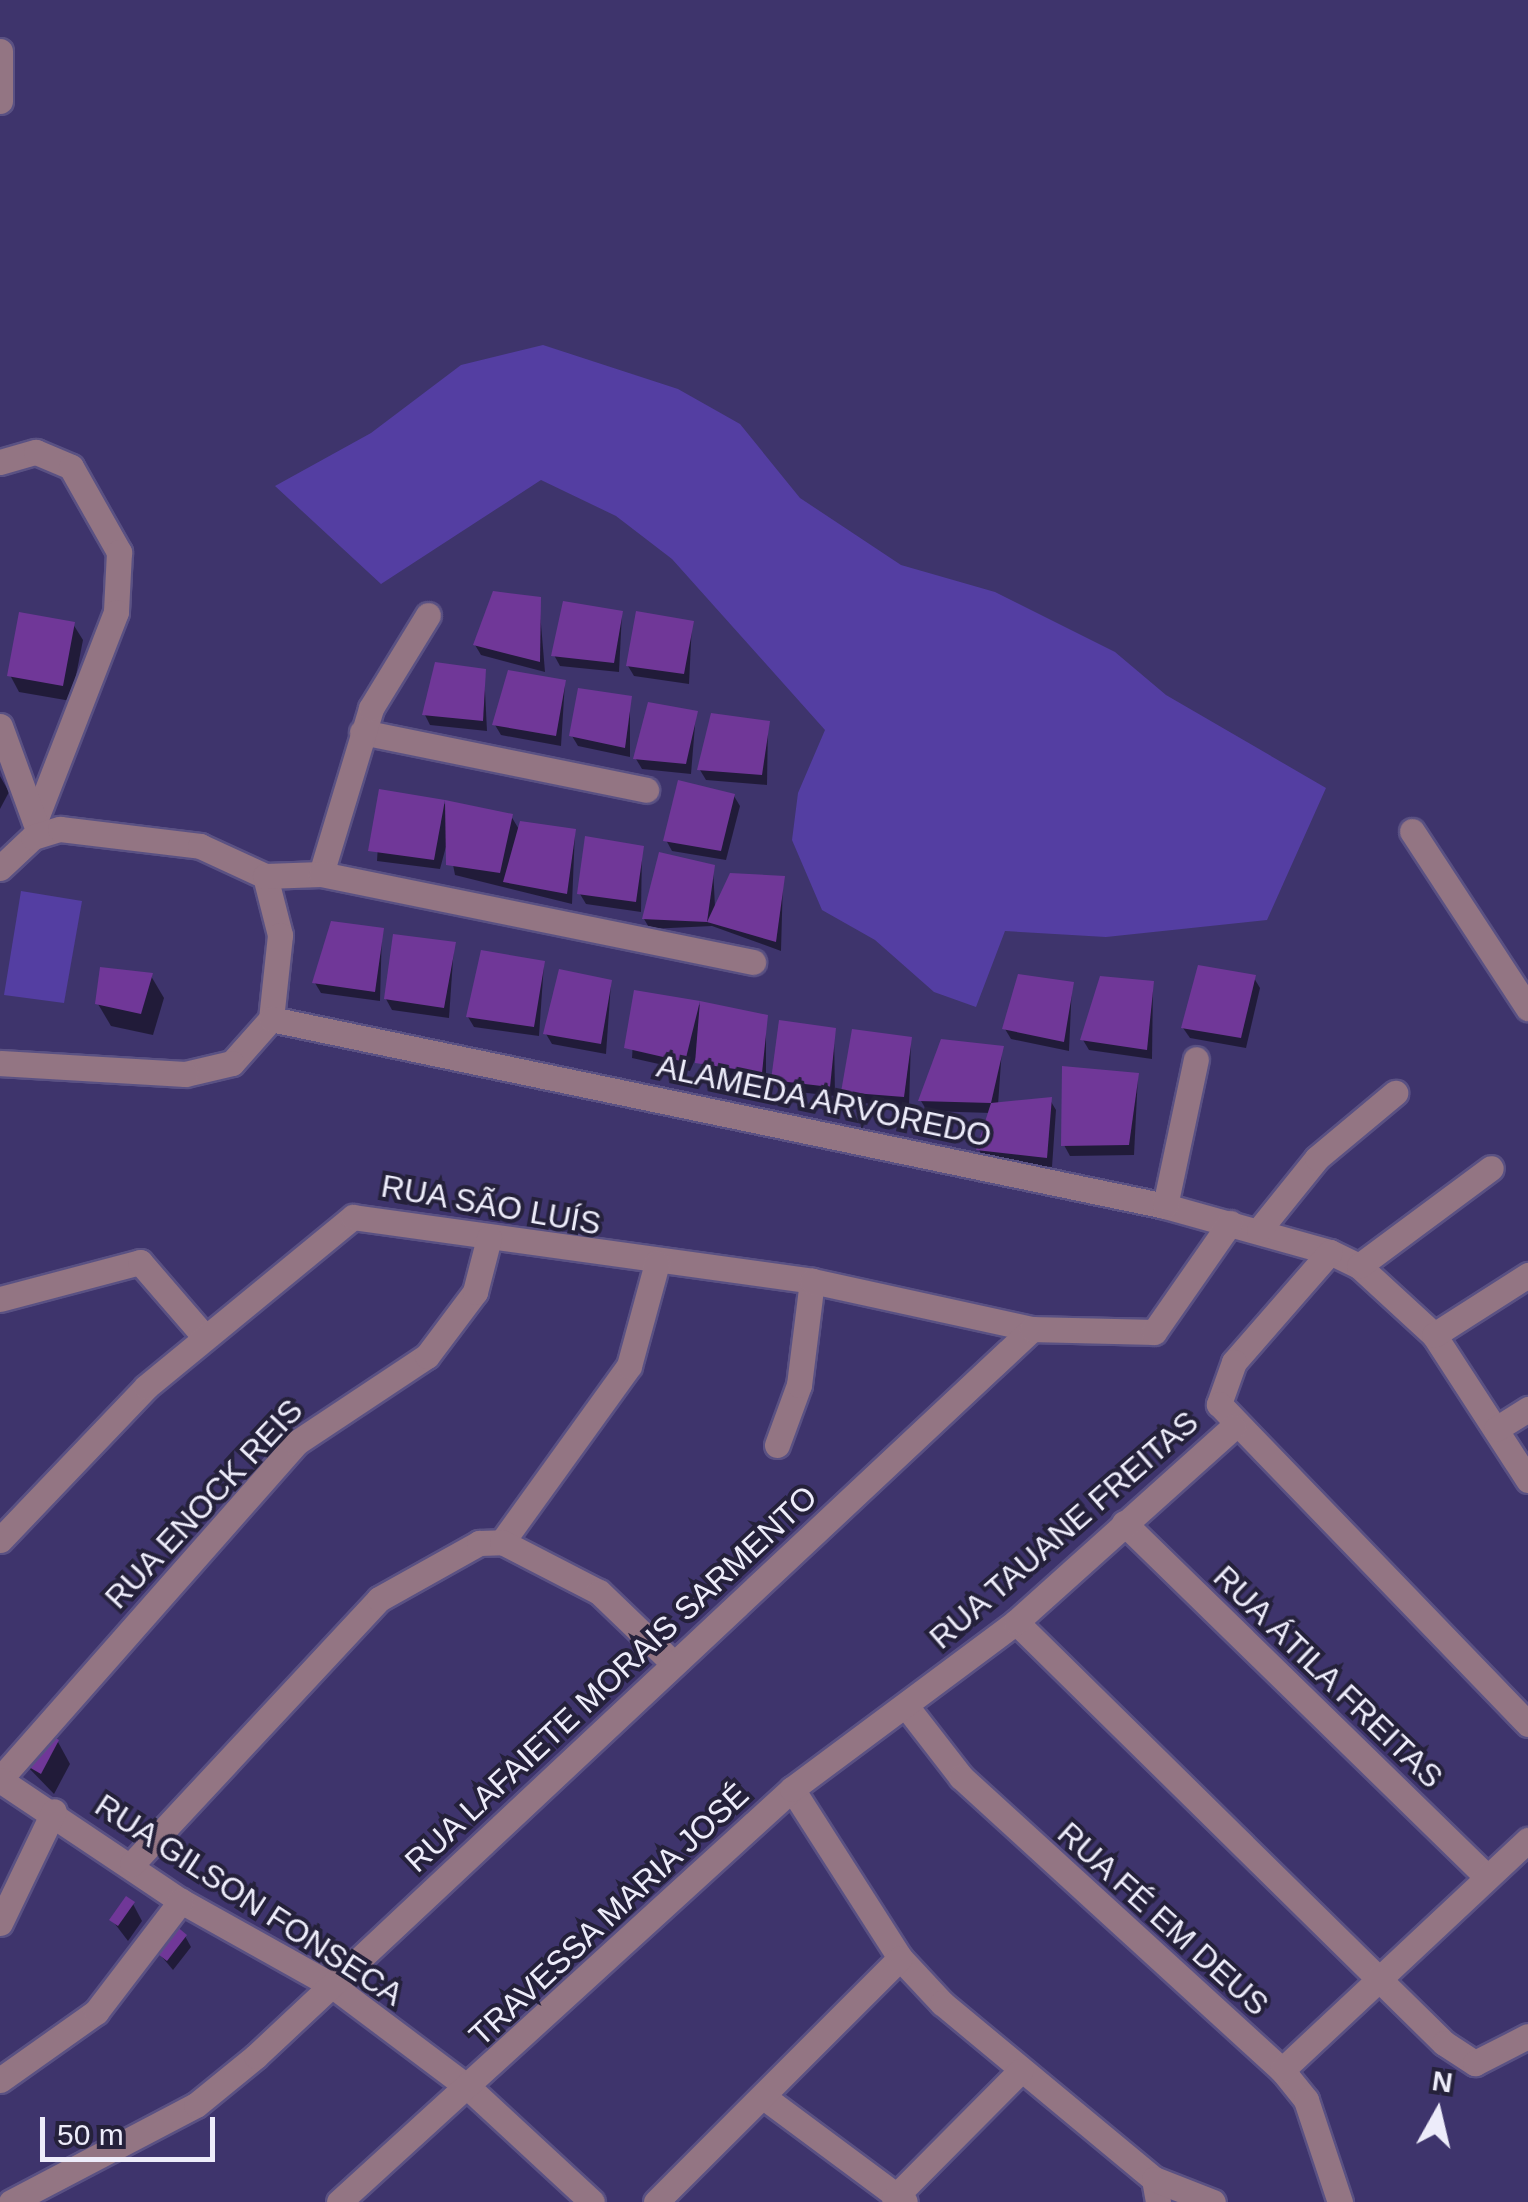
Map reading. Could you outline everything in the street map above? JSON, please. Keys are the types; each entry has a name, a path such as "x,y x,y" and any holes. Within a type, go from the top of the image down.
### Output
{"street":[{"path":"0,51 0,101"},
{"path":"0,462 36,452 71,467 120,552 116,612 34,829 0,868"},
{"path":"322,874 362,732 428,615"},
{"path":"0,726 34,829"},
{"path":"362,732 646,790"},
{"path":"34,829 95,829 183,844 228,854 265,876 322,874 753,962"},
{"path":"1412,832 1528,1008"},
{"path":"3,1061 212,1071 248,1052 270,1019 280,911 265,876"},
{"name":"ALAMEDA ARVOREDO","path":"270,1019 1165,1206 1330,1252 1359,1266 1434,1335 1528,1480"},
{"path":"1165,1206 1196,1059"},
{"path":"1259,1230 1317,1158 1395,1093"},
{"path":"1359,1266 1491,1168"},
{"name":"RUA SÃO LUÍS","path":"0,1540 204,1336 353,1218 658,1264 812,1281 1032,1329"},
{"path":"1032,1329 1154,1332 1230,1223"},
{"name":"RUA ENOCK REIS","path":"0,1779 296,1443 427,1356 475,1292 489,1238"},
{"path":"1330,1252 1224,1379 1219,1404 1234,1427 1528,1724"},
{"path":"0,1300 140,1262 204,1336"},
{"path":"132,1864 379,1599 459,1553 502,1542 629,1366 658,1264"},
{"path":"1434,1335 1528,1275"},
{"path":"778,1445 799,1385 812,1281"},
{"name":"RUA LAFAIETE MORAIS SARMENTO","path":"11,2202 196,2105 333,1986 1032,1329"},
{"path":"1496,1429 1528,1409"},
{"name":"RUA TAUANE FREITAS","path":"792,1790 1016,1622 1234,1427"},
{"name":"RUA ÁTILA FREITAS","path":"1124,1523 1487,1877"},
{"path":"502,1542 618,1605 673,1663"},
{"path":"1016,1622 1378,1979 1476,2063 1528,2036"},
{"name":"RUA FÉ EM DEUS","path":"906,1706 1002,1818 1282,2070 1306,2100 1340,2202"},
{"name":"RUA GILSON FONSECA","path":"0,1779 182,1901 333,1986 470,2089 592,2202"},
{"path":"792,1790 900,1958 1156,2191 1213,2202"},
{"name":"TRAVESSA MARIA JOSÉ","path":"339,2202 470,2089 792,1790"},
{"path":"0,1922 54,1812"},
{"path":"1282,2070 1528,1840"},
{"path":"0,2080 96,2012 182,1901"},
{"path":"656,2202 765,2098 900,1958"},
{"path":"765,2098 900,2200 1020,2071"}],"shaded area":[{"path":"543,345 678,389 740,424 800,498 901,565 995,592 1115,652 1166,695 1326,788 1267,920 1106,937 1005,931 976,1007 934,992 875,940 822,910 792,840 798,793 825,730 672,559 616,516 541,480 381,584 275,486 371,433 461,365"},
{"path":"21,891 82,901 64,1003 4,995"}],"building":[{"path":"493,591 541,597 540,662 473,645"},
{"path":"563,601 623,611 614,663 551,656"},
{"path":"636,611 694,621 684,674 626,666"},
{"path":"19,612 75,622 63,686 7,676"},
{"path":"435,662 486,669 483,721 422,715"},
{"path":"508,670 566,680 556,736 492,725"},
{"path":"578,688 632,696 625,748 569,736"},
{"path":"648,702 698,711 686,764 633,759"},
{"path":"711,713 770,721 762,775 697,770"},
{"path":"678,780 735,794 721,851 663,841"},
{"path":"379,789 445,800 434,860 368,851"},
{"path":"445,800 513,814 500,873 446,865"},
{"path":"520,821 576,829 567,894 503,882"},
{"path":"585,836 644,846 636,902 577,894"},
{"path":"659,852 715,865 707,922 642,919"},
{"path":"730,873 785,876 776,942 707,922"},
{"path":"331,921 384,928 375,992 312,983"},
{"path":"393,934 456,942 444,1008 384,999"},
{"path":"481,950 545,961 534,1027 466,1017"},
{"path":"1198,965 1256,975 1241,1038 1181,1028"},
{"path":"100,967 153,973 141,1014 95,1004"},
{"path":"559,969 612,980 601,1044 543,1034"},
{"path":"1018,974 1074,982 1064,1042 1002,1029"},
{"path":"1100,976 1154,981 1147,1050 1080,1040"},
{"path":"634,990 700,1001 685,1062 624,1048"},
{"path":"700,1001 768,1015 762,1073 695,1063"},
{"path":"779,1020 836,1028 830,1087 771,1080"},
{"path":"852,1029 912,1037 904,1097 841,1092"},
{"path":"941,1039 1004,1046 991,1103 918,1101"},
{"path":"1062,1066 1139,1073 1129,1145 1061,1146"},
{"path":"1052,1097 1047,1158 976,1150 991,1103"},
{"path":"40,1729 59,1740 41,1774 22,1763"},
{"path":"126,1896 135,1902 118,1926 109,1920"},
{"path":"175,1925 187,1935 167,1961 154,1951"}]}
